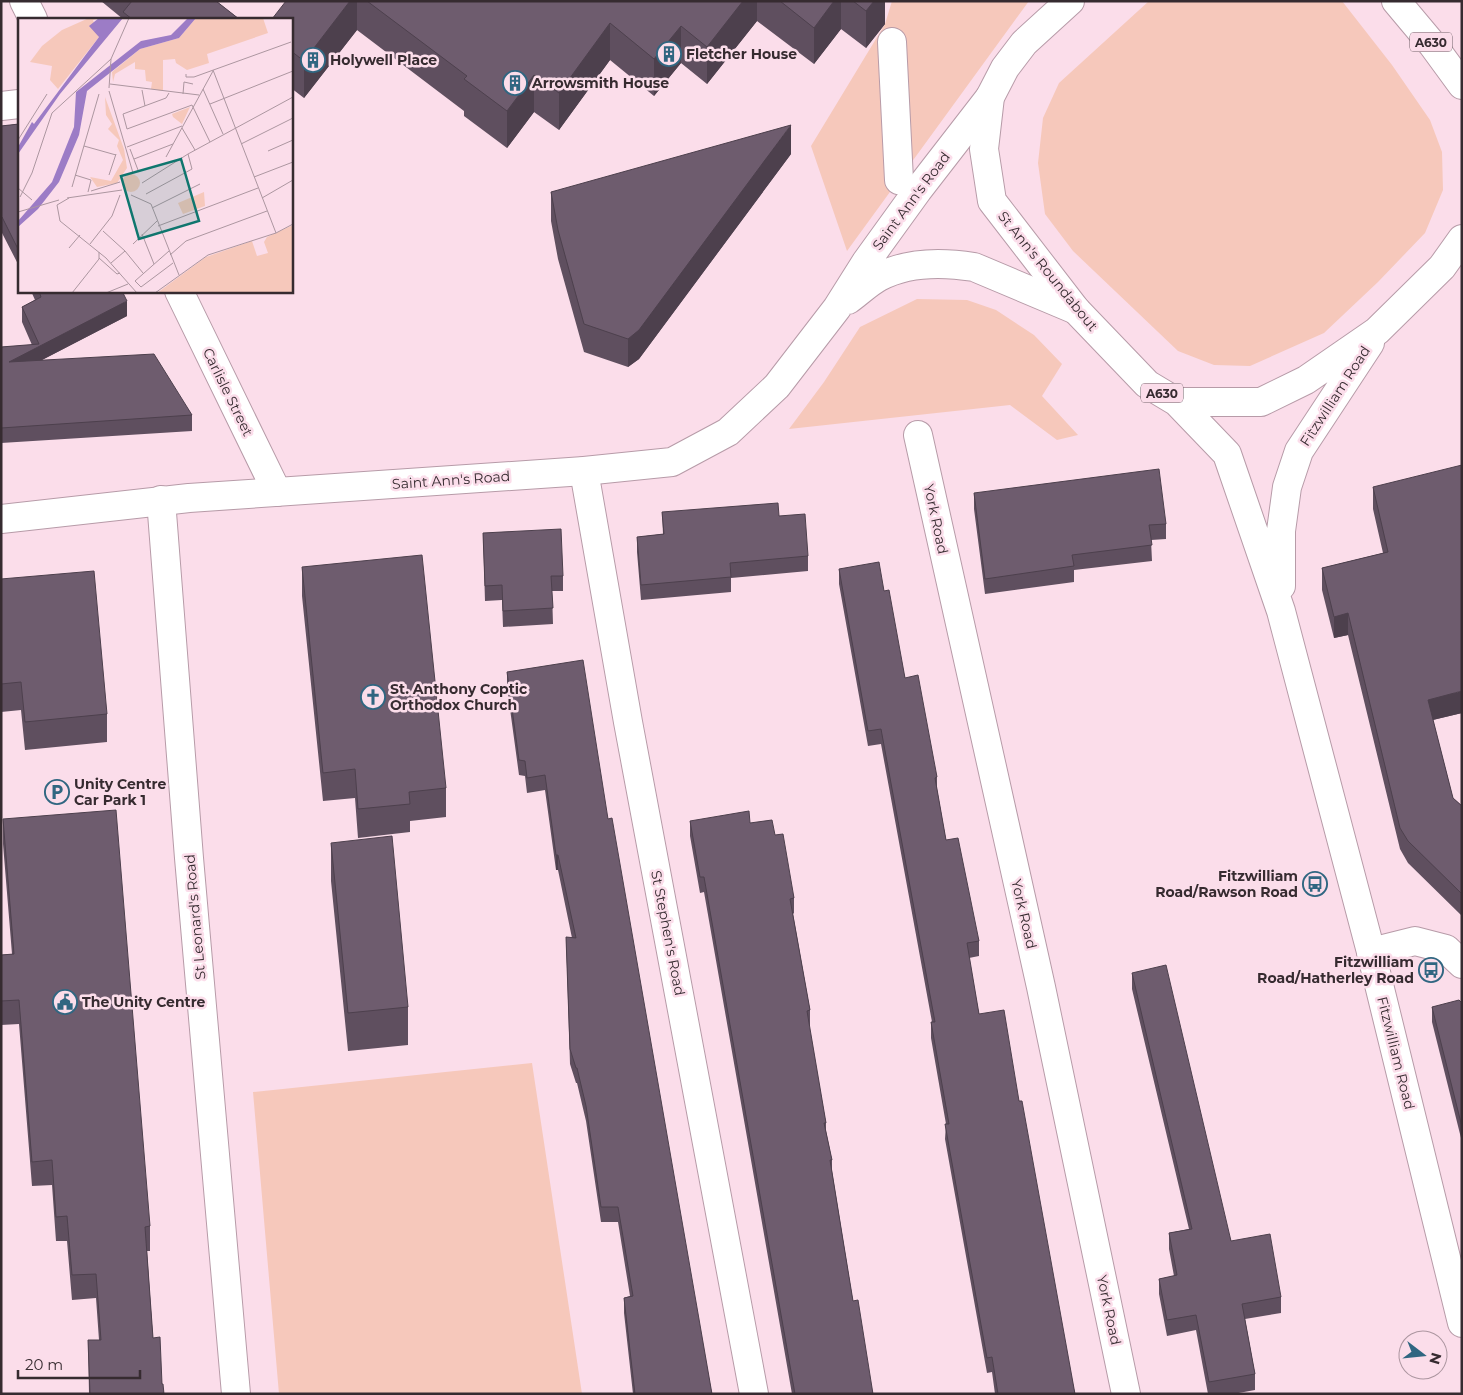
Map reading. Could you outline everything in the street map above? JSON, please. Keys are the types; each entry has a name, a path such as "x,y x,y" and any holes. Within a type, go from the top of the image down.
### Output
{"street":[{"path":"24,1 32,18"},
{"name":"St Ann's Roundabout","path":"1070,1 1024,43 1005,68 990,97 984,149 992,201 1076,310 1147,384 1178,402"},
{"name":"A630","path":"1396,1 1432,44 1462,85"},
{"path":"892,42 899,180"},
{"name":"Saint Ann's Road","path":"1,519 161,500 584,471 672,462 728,432 777,386 837,308 866,262 913,197 990,97"},
{"path":"1,106 18,104"},
{"name":"A630","path":"1178,402 1261,402 1306,380 1377,331 1452,263 1462,239"},
{"name":"Saint Ann's Road","path":"837,308 880,277 914,265 956,264 974,267 1076,310"},
{"name":"Carlisle Street","path":"179,292 277,492"},
{"name":"Fitzwilliam Road","path":"1281,611 1281,531 1290,479 1299,451 1377,331"},
{"name":"Fitzwilliam Road","path":"1178,402 1227,454 1281,611 1371,952 1462,1322"},
{"name":"York Road","path":"918,435 1041,986 1126,1394"},
{"name":"St Stephen's Road","path":"584,471 628,722 754,1394"},
{"name":"St Leonard's Road","path":"161,500 189,858 236,1394"},
{"path":"1371,952 1415,941 1446,949 1462,964"}],"shaded area":[{"path":"892,1 1029,1 847,251 811,146 885,24"},
{"path":"1149,1 1342,1 1392,65 1430,120 1442,152 1443,190 1425,233 1378,282 1324,333 1250,366 1214,365 1178,351 1073,251 1045,214 1038,163 1043,118 1059,83"},
{"path":"917,299 967,300 996,310 1034,335 1062,364 1042,396 1078,435 1057,440 1010,405 789,429 824,382 860,327"},
{"path":"532,1063 582,1394 279,1394 253,1092"}],"building":[{"path":"132,1 216,1 238,18 131,18 123,12"},
{"path":"286,1 350,1 304,61 292,52 292,18 273,18"},
{"path":"367,1 743,1 707,47 681,26 654,59 610,23 559,93 534,75 507,111 464,79 467,76"},
{"path":"780,1 834,1 814,28"},
{"path":"853,1 874,1 866,11"},
{"path":"18,124 18,249 1,218 1,126"},
{"path":"791,125 639,330 628,339 584,324 558,230 551,192"},
{"path":"39,292 122,292 127,301 9,362 154,354 192,415 1,428 1,347 39,344 22,307 41,297"},
{"path":"1462,465 1462,691 1428,700 1453,798 1462,806 1462,894 1408,841 1400,828 1348,613 1334,617 1322,568 1388,552 1373,487"},
{"path":"1159,469 1166,524 1149,525 1152,545 1072,555 1074,566 985,579 974,493"},
{"path":"778,503 779,516 805,514 808,556 730,563 731,577 641,585 637,537 664,534 662,512"},
{"path":"561,529 563,576 551,576 553,608 503,611 502,585 485,586 483,533"},
{"name":"St. Anthony Coptic Orthodox Church","path":"422,555 446,788 409,792 410,804 358,809 355,769 323,773 302,567"},
{"path":"879,562 884,591 889,590 905,678 918,675 937,777 935,778 946,840 958,838 979,941 967,943 979,1014 1004,1010 1019,1101 1022,1101 1075,1394 998,1394 992,1357 987,1358 945,1124 949,1124 931,1022 935,1022 881,729 868,731 839,569"},
{"path":"94,571 107,714 25,722 21,682 1,684 1,579"},
{"path":"583,660 608,819 612,818 712,1394 635,1394 624,1298 633,1296 618,1207 601,1207 586,1106 577,1068 570,1049 566,937 576,938 558,855 556,855 545,775 527,778 525,761 519,760 507,672"},
{"name":"The Unity Centre","path":"116,810 150,1226 145,1227 153,1338 160,1337 164,1394 90,1394 88,1340 101,1340 96,1274 72,1275 67,1216 56,1217 52,1160 32,1162 19,1000 1,1001 1,955 14,954 3,819"},
{"path":"749,811 750,823 772,820 775,835 783,834 794,898 790,899 810,1010 807,1011 826,1123 824,1123 832,1160 830,1160 853,1301 858,1300 873,1394 795,1394 704,877 700,877 690,821"},
{"path":"392,836 408,1007 348,1013 331,843"},
{"path":"1166,965 1231,1241 1270,1234 1281,1297 1242,1304 1255,1374 1209,1382 1196,1315 1167,1320 1159,1279 1177,1275 1169,1233 1192,1229 1132,973"},
{"path":"1459,1000 1462,1003 1462,1127 1432,1007"}],"place":[{"name":"Fletcher House","path":"669,54"},
{"name":"Holywell Place","path":"313,60"},
{"name":"Arrowsmith House","path":"515,83"},
{"name":"St. Anthony Coptic Orthodox Church","path":"373,697"},
{"name":"Unity Centre Car Park 1","path":"57,792"},
{"name":"Fitzwilliam Road/Rawson Road","path":"1315,884"},
{"name":"Fitzwilliam Road/Hatherley Road","path":"1431,970"},
{"name":"The Unity Centre","path":"65,1002"}]}
